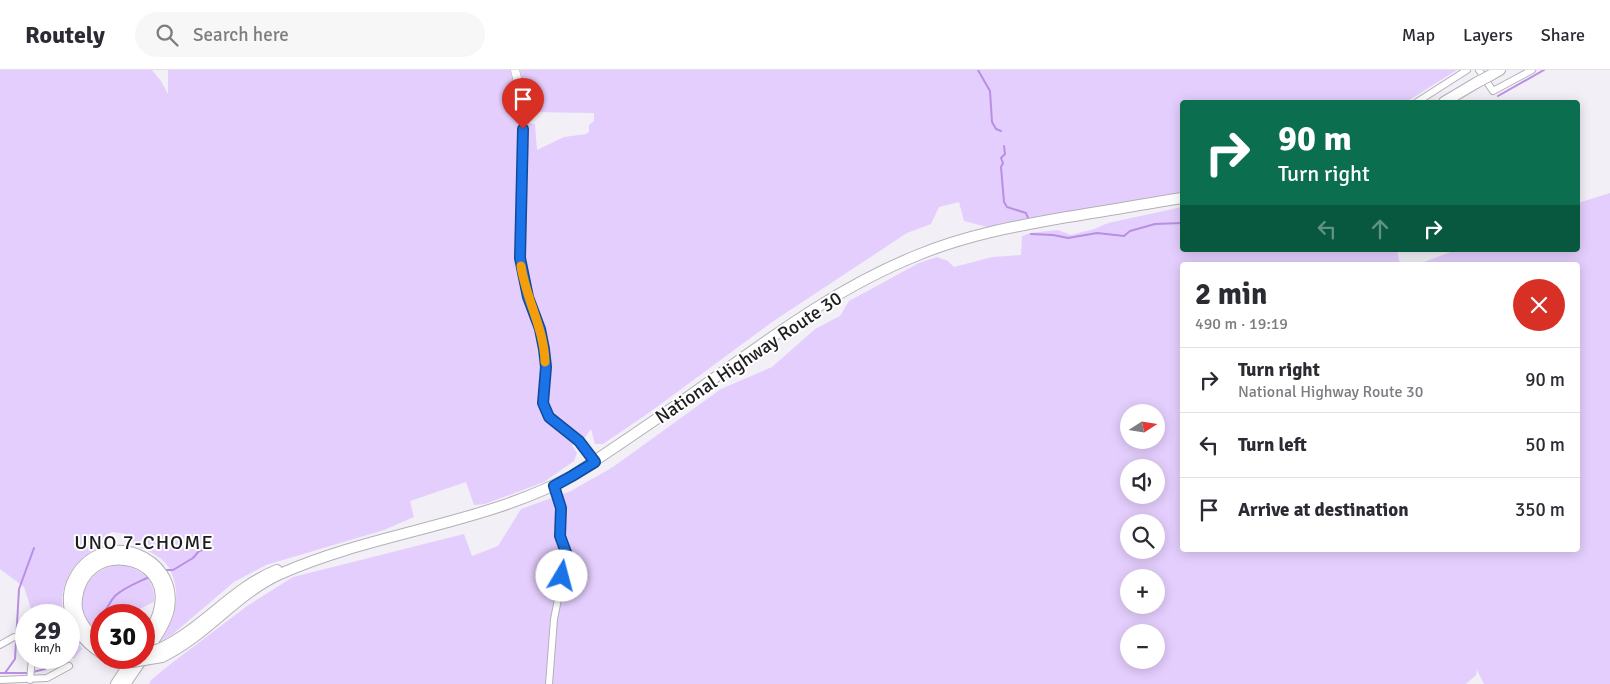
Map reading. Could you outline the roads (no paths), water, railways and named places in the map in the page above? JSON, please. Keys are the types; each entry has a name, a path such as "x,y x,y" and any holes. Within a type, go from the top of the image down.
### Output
{"highway":[{"path":"1447,100 1495,72"},
{"name":"National Highway Route 30","path":"155,655 197,626 240,590 264,575 298,562 328,556 513,502 554,486 595,462 784,328 865,279 888,268 927,252 981,234 1180,198"},
{"path":"90,644 74,623 68,601 86,574 98,564 122,558 152,568 154,577 169,601 165,620 155,636"},
{"path":"74,591 82,622 90,632"},
{"path":"155,620 165,594"},
{"name":"National Highway Route 30","path":"155,654 160,653"},
{"path":"116,684 126,669"},
{"path":"125,684 134,669"}],"street":[{"path":"515,70 524,118 520,258 526,290 540,329 544,349 546,367 543,403 549,417 579,441 595,462"},
{"path":"1420,100 1467,70"},
{"path":"1479,70 1493,91 1532,70"},
{"path":"549,684 554,619 567,555 560,536 561,508 554,486"},
{"path":"0,645 15,637"},
{"path":"30,674 31,669"},
{"path":"47,678 64,669"},
{"path":"0,680 13,682 30,674 47,678 52,684"}],"waterway":[{"path":"978,70 990,91 992,122 996,129 1001,131"},
{"path":"1498,96 1544,70"},
{"path":"1004,146 1005,154 1001,158 1003,163 1001,167 1004,202 1007,207 1026,213 1028,218"},
{"path":"1031,234 1068,238 1097,233 1124,236 1130,231 1155,224 1180,223"},
{"path":"5,673 15,659 19,589 34,548"},
{"path":"164,570 173,570 193,558 199,551 206,549"},
{"path":"110,604 113,598 127,587 151,576"},
{"path":"33,672 45,669"},
{"path":"0,673 28,673"}],"district":[{"name":"UNO 7-CHOME","path":"144,542"}]}
